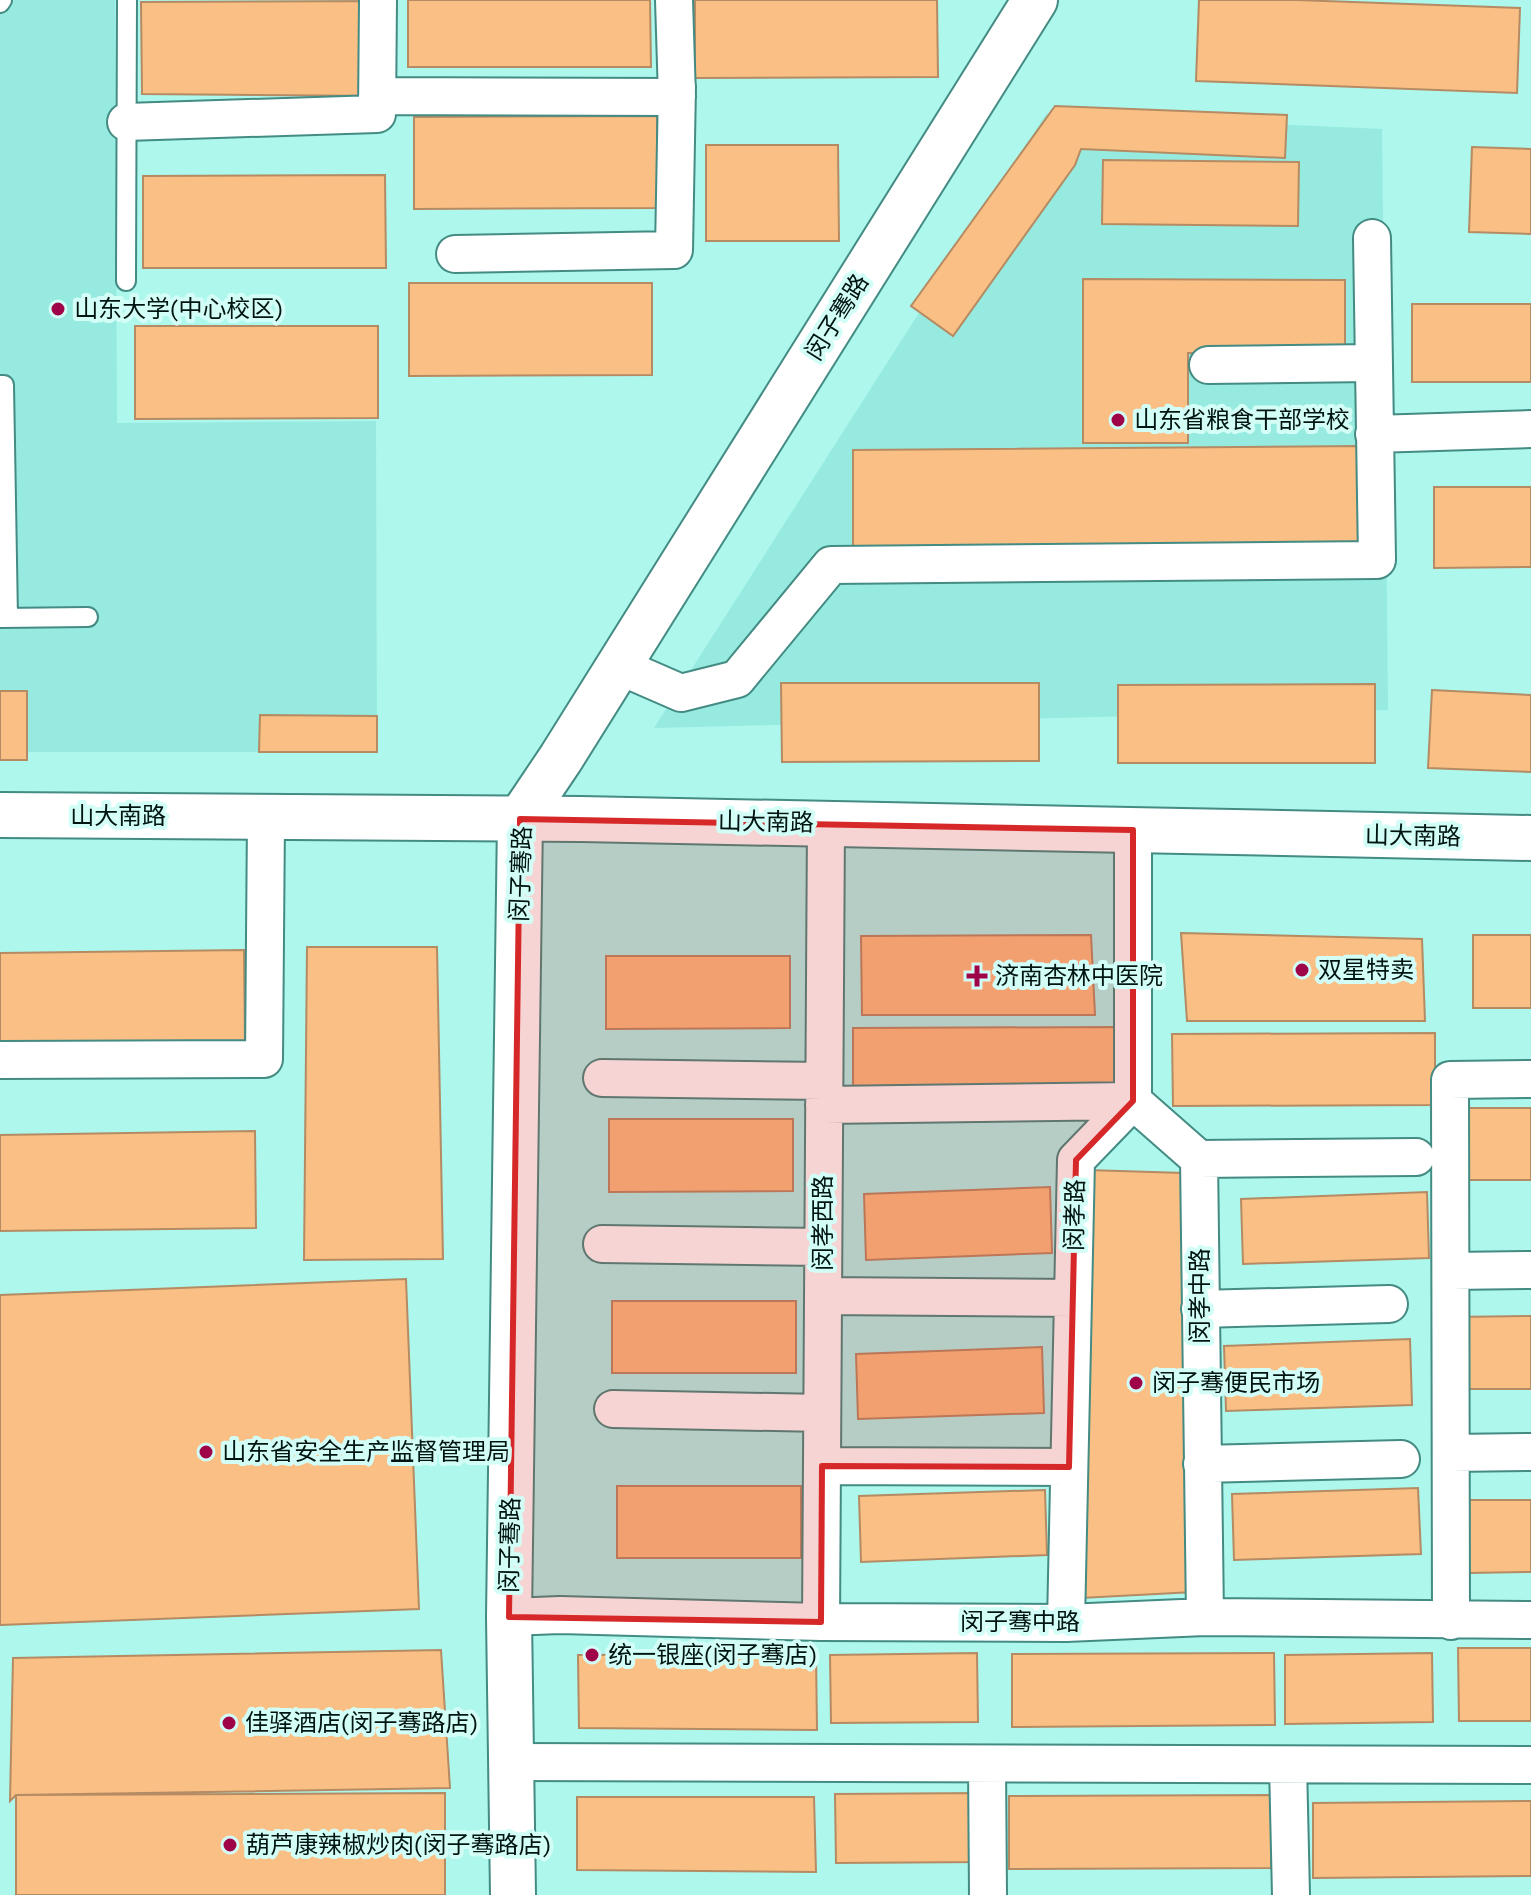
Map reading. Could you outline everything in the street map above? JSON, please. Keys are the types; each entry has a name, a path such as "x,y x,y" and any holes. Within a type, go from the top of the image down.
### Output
{"street":[{"path":"126,122 377,114 378,0"},
{"path":"377,96 677,97 674,0"},
{"name":"闵子骞路","path":"513,1895 509,1617 520,819 1035,0"},
{"path":"455,254 674,250 677,86"},
{"path":"619,666 681,693 737,679 831,565 1377,560 1372,238"},
{"path":"1208,365 1373,363"},
{"path":"1374,434 1531,429"},
{"name":"山大南路","path":"0,815 826,823 1531,838"},
{"path":"0,1060 264,1059 266,817"},
{"name":"闵孝西路","path":"821,1622 826,823"},
{"path":"1133,830 1133,1101"},
{"path":"602,1078 824,1093 1133,1101 1199,1159 1416,1157"},
{"path":"1451,1621 1450,1080 1531,1079"},
{"name":"闵孝路","path":"1066,1623 1076,1160 1133,1101"},
{"name":"闵孝中路","path":"1199,1159 1205,1617"},
{"path":"602,1244 823,1247"},
{"path":"1451,1271 1531,1270"},
{"path":"823,1296 1073,1298"},
{"path":"1200,1309 1389,1304"},
{"path":"613,1409 822,1413"},
{"path":"1451,1453 1531,1452"},
{"path":"1202,1464 1401,1459"},
{"path":"822,1466 1069,1467"},
{"name":"闵子骞中路","path":"509,1617 560,1615 821,1622 1066,1623 1205,1617 1531,1620"},
{"path":"511,1762 1531,1765"},
{"path":"987,1764 988,1895"},
{"path":"1288,1765 1291,1895"}],"lane":[{"path":"126,281 127,0"},
{"path":"0,385 4,385 4,618 88,617"}],"highlighted area":[{"path":"520,819 1133,830 1133,1101 1076,1160 1069,1467 822,1466 821,1622 509,1617"}],"shaded area":[{"name":"山东大学(中心校区)","path":"0,0 115,0 117,423 376,421 377,752 28,752 27,760 0,760"},
{"name":"山东省粮食干部学校","path":"1046,114 1382,129 1388,710 654,728"}],"building":[{"path":"408,0 650,0 651,67 408,67"},
{"path":"695,0 937,0 938,77 695,78"},
{"path":"1199,0 1297,0 1520,8 1517,93 1196,81"},
{"path":"384,1 377,96 142,94 141,2"},
{"path":"1055,106 1287,115 1285,158 1081,149 1075,165 953,336 911,306"},
{"path":"657,116 657,208 414,209 414,117"},
{"path":"706,145 838,145 839,241 706,241"},
{"path":"1472,147 1531,149 1531,234 1469,232"},
{"path":"1103,160 1299,162 1298,226 1102,224"},
{"path":"385,175 386,268 143,268 143,176"},
{"path":"1083,279 1345,280 1345,354 1188,353 1188,443 1083,443"},
{"path":"409,283 652,283 652,375 409,376"},
{"path":"1412,304 1531,304 1531,382 1412,382"},
{"path":"135,326 378,326 378,418 135,419"},
{"path":"1359,446 1360,546 853,550 853,450"},
{"path":"1434,487 1531,487 1531,567 1434,568"},
{"path":"781,683 1039,683 1039,761 782,762"},
{"path":"1375,684 1375,763 1118,763 1118,685"},
{"path":"1432,690 1531,695 1531,772 1428,768"},
{"path":"0,691 27,691 27,760 0,760"},
{"path":"260,715 377,716 377,752 259,752"},
{"path":"1181,933 1422,939 1425,1021 1187,1021"},
{"name":"济南杏林中医院","path":"1091,935 1095,1015 862,1015 861,936"},
{"path":"1473,935 1531,935 1531,1008 1473,1008"},
{"path":"307,947 437,947 443,1259 304,1260"},
{"path":"244,950 245,1046 0,1050 0,953"},
{"path":"606,956 790,956 790,1028 606,1029"},
{"path":"1116,1027 1116,1100 853,1101 853,1028"},
{"path":"1435,1033 1435,1105 1173,1106 1172,1034"},
{"path":"1462,1108 1531,1108 1531,1180 1462,1180"},
{"path":"609,1119 793,1119 793,1191 609,1192"},
{"path":"255,1131 256,1228 0,1231 0,1135"},
{"name":"闵子骞便民市场","path":"1087,1170 1184,1173 1194,1592 1081,1598"},
{"path":"1050,1187 1052,1253 866,1260 864,1194"},
{"path":"1427,1192 1429,1258 1243,1264 1241,1199"},
{"name":"山东省安全生产监督管理局","path":"406,1279 419,1609 0,1625 0,1295"},
{"path":"612,1301 796,1301 796,1373 612,1373"},
{"path":"1531,1316 1531,1389 1455,1389 1455,1317"},
{"path":"1410,1339 1412,1405 1226,1411 1224,1346"},
{"path":"1042,1347 1044,1413 858,1419 856,1354"},
{"path":"617,1486 801,1486 801,1558 617,1558"},
{"path":"1418,1488 1421,1554 1234,1560 1232,1494"},
{"path":"1045,1490 1047,1555 861,1562 859,1496"},
{"path":"1469,1500 1531,1500 1531,1572 1469,1573"},
{"path":"1458,1648 1531,1648 1531,1721 1459,1721"},
{"name":"佳驿酒店(闵子骞路店)","path":"441,1650 450,1788 16,1795 10,1801 13,1658"},
{"path":"977,1653 978,1722 831,1723 830,1655"},
{"path":"1274,1653 1275,1725 1012,1727 1012,1654"},
{"path":"1432,1653 1433,1722 1285,1724 1285,1655"},
{"path":"816,1654 817,1730 579,1728 578,1655"},
{"name":"葫芦康辣椒炒肉(闵子骞路店)","path":"445,1793 445,1895 16,1895 16,1795"},
{"path":"982,1793 983,1862 836,1863 835,1794"},
{"path":"1271,1795 1271,1868 1009,1869 1009,1796"},
{"path":"577,1797 814,1797 816,1872 577,1870"},
{"path":"1531,1801 1531,1876 1313,1878 1313,1803"}],"place":[{"name":"山东大学(中心校区)","path":"58,309"},
{"name":"山东省粮食干部学校","path":"1118,420"},
{"name":"双星特卖","path":"1302,970"},
{"name":"济南杏林中医院","path":"977,976"},
{"name":"闵子骞便民市场","path":"1136,1383"},
{"name":"山东省安全生产监督管理局","path":"206,1452"},
{"name":"统一银座(闵子骞店)","path":"592,1655"},
{"name":"佳驿酒店(闵子骞路店)","path":"229,1723"},
{"name":"葫芦康辣椒炒肉(闵子骞路店)","path":"230,1845"}]}
